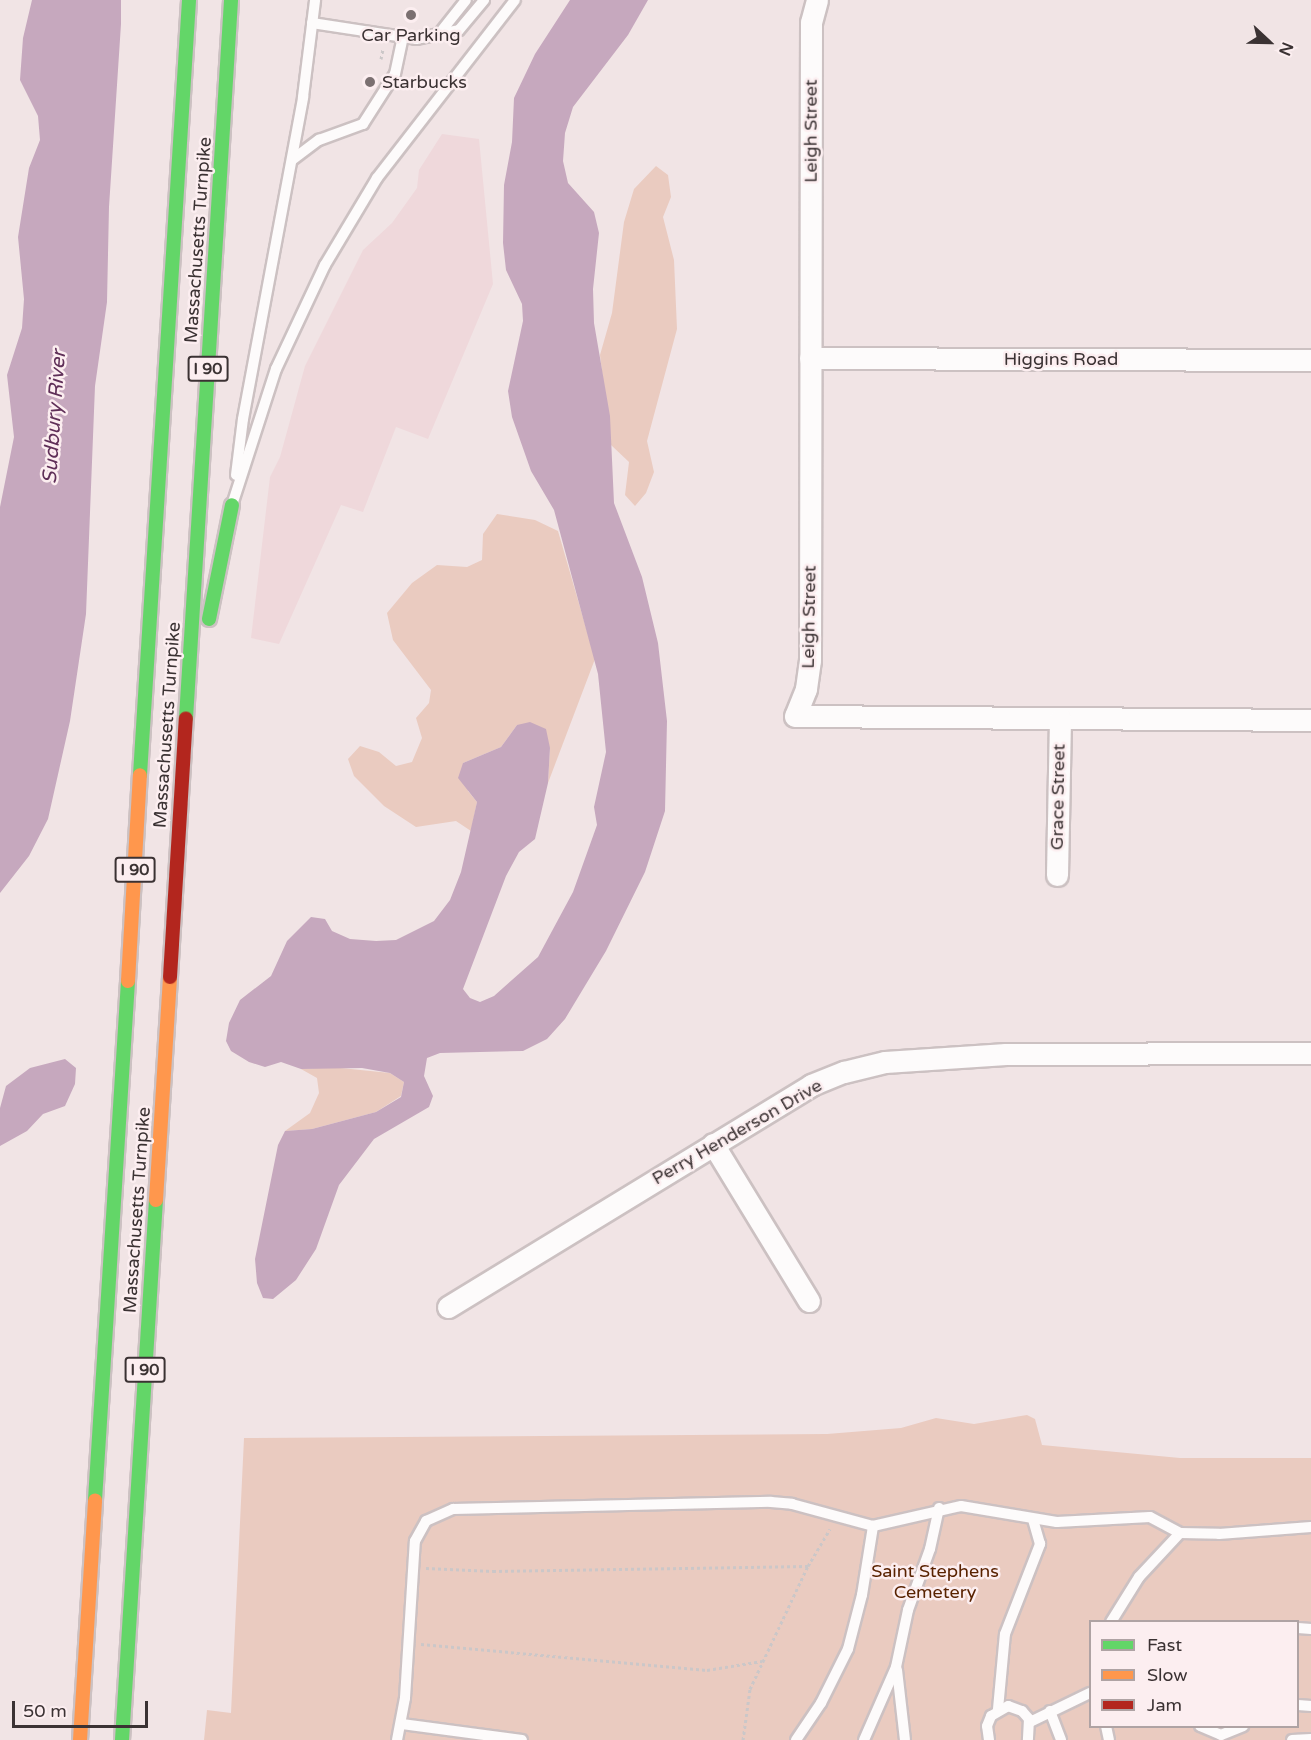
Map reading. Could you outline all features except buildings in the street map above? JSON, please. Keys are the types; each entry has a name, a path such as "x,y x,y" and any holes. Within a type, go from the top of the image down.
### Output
{"highway":[{"name":"Massachusetts Turnpike","path":"80,1740 189,0"},
{"name":"Massachusetts Turnpike","path":"122,1740 231,0"},
{"path":"184,738 232,505"}],"street":[{"name":"Leigh Street","path":"817,0 811,22 810,660 806,689 795,716 1311,720"},
{"name":"Higgins Road","path":"810,358 1311,360"},
{"name":"Grace Street","path":"1057,875 1060,719"},
{"name":"Perry Henderson Drive","path":"448,1307 811,1085 885,1062 1029,1054 1311,1053"},
{"path":"713,1144 809,1301"}],"lane":[{"path":"232,505 243,419 292,160 315,0"},
{"path":"439,34 466,0"},
{"path":"312,23 416,39 459,30 484,0"},
{"path":"232,505 276,369 325,265 377,178 515,0"},
{"path":"292,160 318,140 363,124 395,74 403,37"},
{"path":"397,1740 402,1724 411,1568 415,1541 426,1521 453,1509 473,1506 771,1502 792,1504 873,1526 939,1508 961,1506 1033,1520 1150,1517 1180,1533 1219,1534 1300,1525 1311,1527"},
{"path":"864,1740 896,1667 908,1610 930,1549 939,1508"},
{"path":"988,1740 988,1721 998,1709 1005,1634 1040,1544 1033,1520"},
{"path":"796,1740 822,1703 848,1648 862,1594 873,1526"},
{"path":"1112,1620 1139,1577 1180,1533"},
{"path":"896,1667 905,1740"},
{"path":"1030,1722 1089,1693"},
{"path":"998,1709 1018,1708 1030,1722 1028,1740"},
{"path":"1050,1711 1061,1740"},
{"path":"402,1724 522,1740"},
{"path":"1205,1728 1221,1735 1238,1728"},
{"path":"1292,1740 1311,1739"}],"path":[{"path":"743,1740 750,1689 808,1566 837,1517"},
{"path":"411,1568 504,1571 808,1566"},
{"path":"407,1643 706,1670 762,1661"}],"shaded area":[{"path":"442,134 479,139 493,284 428,439 396,427 363,512 341,505 279,644 251,638 270,477 280,457 305,366 363,250 392,223 417,188 419,170"}],"green space":[{"path":"656,166 668,175 671,197 663,217 674,260 677,329 647,441 654,472 646,493 635,506 625,495 629,462 611,445 600,355 612,313 624,222 634,189"},
{"path":"497,514 535,520 558,531 595,659 548,783 550,748 517,725 501,747 463,763 468,791 477,802 471,831 456,821 416,827 384,806 354,776 348,759 360,746 379,752 396,766 412,762 422,738 416,718 429,703 431,690 393,640 387,613 412,583 437,565 467,567 482,560 483,534"},
{"path":"331,1067 390,1073 404,1082 401,1096 376,1112 312,1129 285,1131 310,1113 319,1093 317,1078 301,1069"},
{"name":"Saint Stephens Cemetery","path":"1027,1415 1035,1419 1042,1445 1180,1458 1311,1458 1311,1740 204,1740 207,1710 231,1713 244,1438 827,1434 901,1428 936,1418 974,1424"}],"water":[{"name":"Sudbury River","path":"32,0 121,0 121,24 109,207 107,302 95,386 86,614 70,721 48,819 29,856 0,893 0,507 14,437 7,375 22,328 24,299 18,237 29,168 40,140 38,116 20,80 23,38"},
{"path":"570,0 648,0 628,35 573,107 565,133 563,161 568,183 594,212 599,233 593,289 594,323 610,416 614,503 642,577 658,643 667,721 665,811 645,872 606,951 565,1019 547,1039 523,1051 440,1053 427,1058 424,1076 433,1096 429,1107 374,1139 339,1185 316,1249 296,1280 273,1299 263,1298 257,1283 255,1259 278,1145 285,1131 312,1129 376,1112 401,1097 404,1082 390,1073 362,1068 301,1069 281,1062 265,1067 249,1062 231,1051 226,1041 229,1023 240,1000 271,976 287,941 311,917 325,919 332,931 350,939 376,941 396,940 434,921 450,900 461,872 477,802 458,778 463,763 501,747 517,725 530,722 546,729 550,748 548,783 535,839 519,852 506,876 463,989 470,998 480,1002 494,996 538,957 573,892 597,825 594,807 606,752 598,674 554,510 531,471 512,417 508,391 523,321 522,304 506,270 503,243 504,185 512,142 514,98 535,54"},
{"path":"65,1059 76,1068 75,1084 65,1106 43,1114 27,1131 0,1146 0,1108 6,1086 30,1068"}],"traffic: fast":[{"path":"140,775 189,0"},
{"path":"186,718 231,0"},
{"path":"209,619 232,505"},
{"path":"95,1500 128,981"},
{"path":"122,1740 156,1200"}],"traffic: slow":[{"path":"128,981 140,775"},
{"path":"156,1200 170,977"},
{"path":"80,1740 95,1500"}],"traffic: jam":[{"path":"170,977 186,718"}],"place":[{"name":"Car Parking","path":"411,15"},
{"name":"Starbucks","path":"370,82"}]}
